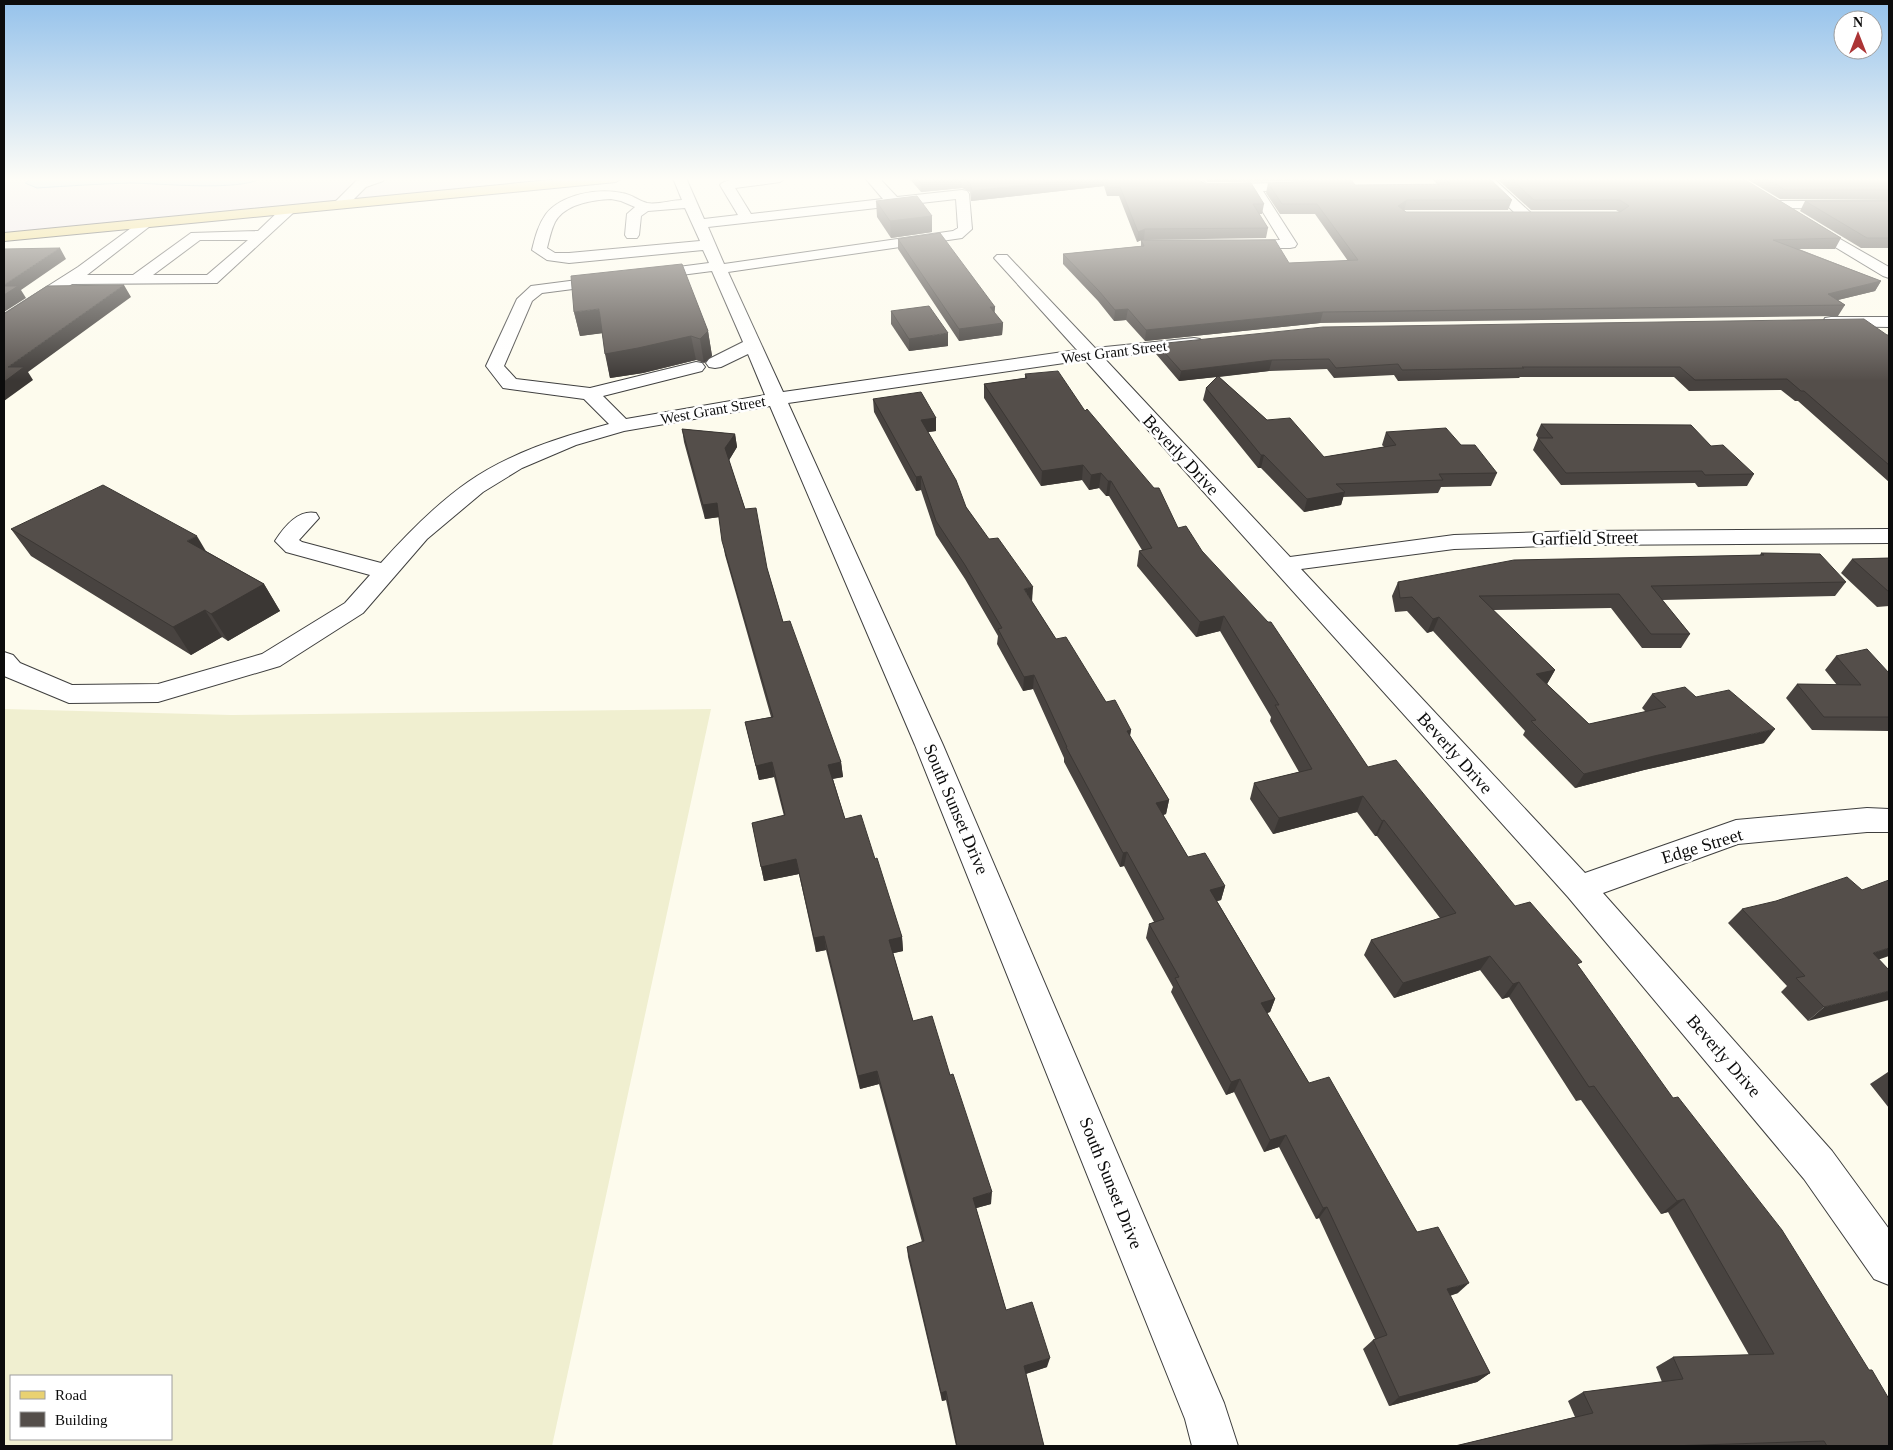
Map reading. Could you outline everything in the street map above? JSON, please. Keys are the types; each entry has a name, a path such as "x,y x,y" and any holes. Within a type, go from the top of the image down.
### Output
{"street":[{"path":"4,321 69,279 115,246"},
{"path":"137,280 183,246"},
{"path":"69,279 211,280 250,246"},
{"path":"540,246 539,250 552,257 569,258 627,246"},
{"path":"656,246 537,288 524,299 495,366 510,384 590,394 696,367"},
{"name":"South Sunset Drive","path":"707,246 753,344 933,754 1208,1419 1215,1446"},
{"path":"1843,246 1889,273"},
{"name":"Beverly Drive","path":"1002,258 1578,888 1818,1165 1889,1264"},
{"path":"1817,323 1889,322"},
{"name":"West Grant Street","path":"4,661 11,669 69,694 158,693 271,660 354,608 419,534 475,487 515,464 569,441 622,426 777,399 1089,354 1214,341"},
{"path":"714,363 753,344"},
{"path":"590,394 622,426"},
{"path":"308,518 286,541 294,547 386,572"},
{"name":"Garfield Street","path":"1283,565 1454,542 1578,538 1889,536"},
{"name":"Edge Street","path":"1578,888 1736,832 1868,820 1889,820"}],"green space":[{"path":"4,709 231,715 711,709 552,1446 4,1446"}],"building":[{"path":"903,246 949,246 995,307 990,307 1003,323 959,329"},
{"path":"1144,246 1278,246 1289,263 1358,260 1348,246 1788,246 1881,281 1828,294 1845,305 1323,312 1146,330 1128,309 1115,310 1063,254"},
{"path":"60,248 4,285 4,249"},
{"path":"682,264 708,331 700,339 691,336 605,354 599,309 574,312 571,276"},
{"path":"124,285 8,367 24,367 4,382 4,314 47,286"},
{"path":"4,286 18,286 4,295"},
{"path":"929,306 948,333 909,339 891,311"},
{"path":"1864,319 1889,335 1889,465 1804,391 1801,391 1787,379 1695,380 1680,367 1522,367 1524,368 1402,370 1398,364 1336,368 1329,359 1272,360 1181,371 1157,344 1323,327"},
{"path":"1058,371 1085,411 1087,409 1154,488 1159,488 1178,528 1186,526 1202,551 1268,622 1271,622 1368,767 1396,760 1515,906 1530,902 1582,962 1577,964 1673,1098 1678,1097 1782,1230 1869,1370 1872,1370 1889,1399 1889,1446 1827,1446 1824,1441 1669,1446 1455,1446 1593,1413 1583,1392 1683,1379 1673,1357 1774,1354 1684,1199 1677,1201 1594,1086 1589,1087 1519,982 1513,984 1490,956 1403,983 1371,940 1456,913 1384,820 1382,821 1363,796 1279,818 1254,783 1312,769 1275,705 1279,705 1224,616 1200,622 1139,551 1152,548 1111,481 1108,481 1101,473 1091,475 1083,465 1042,471 984,384 1027,378 1025,374"},
{"path":"1218,376 1267,420 1290,418 1324,457 1396,445 1386,432 1446,428 1461,445 1475,445 1497,473 1439,474 1443,480 1336,484 1345,492 1307,499 1264,455 1261,455 1206,388"},
{"path":"921,392 936,418 921,420 956,480 966,507 989,539 998,538 1033,587 1024,589 1056,639 1066,637 1106,702 1115,700 1131,730 1127,731 1169,800 1156,803 1188,857 1205,853 1225,886 1210,890 1275,999 1261,1003 1309,1083 1329,1077 1417,1232 1438,1227 1469,1283 1447,1289 1490,1373 1399,1397 1373,1340 1387,1335 1327,1207 1323,1208 1286,1135 1270,1140 1240,1079 1231,1082 1175,978 1179,977 1149,924 1164,919 1127,852 1123,853 1066,747 1034,675 1024,677 998,629 1002,628 965,565 936,521 921,476 916,477 873,399"},
{"path":"1541,424 1691,425 1711,446 1723,445 1754,474 1705,475 1702,471 1566,473 1538,438 1553,438"},
{"path":"682,429 735,434 725,448 745,509 756,508 767,568 783,622 790,621 841,762 828,765 845,819 861,815 902,937 889,940 913,1021 932,1016 950,1075 953,1074 992,1192 973,1198 1006,1310 1032,1302 1050,1358 1024,1366 1044,1446 957,1446 946,1391 941,1393 907,1247 924,1241 877,1071 858,1076 824,936 814,938 796,859 761,867 752,823 785,815 772,762 756,766 745,722 773,717 722,541 717,503 703,505"},
{"path":"103,485 197,536 187,541 264,584 211,614 205,610 173,627 11,529"},
{"path":"1761,553 1820,554 1846,582 1651,586 1690,634 1651,634 1619,594 1479,596 1555,670 1536,674 1589,724 1666,707 1652,694 1685,687 1696,697 1729,690 1775,729 1584,774 1531,721 1536,720 1439,617 1433,619 1412,597 1400,598 1398,582 1514,560 1764,555"},
{"path":"1889,558 1889,592 1852,559"},
{"path":"1867,649 1889,673 1889,717 1824,717 1797,684 1861,685 1836,656"},
{"path":"1847,877 1862,890 1889,880 1889,948 1873,953 1889,970 1889,991 1824,1007 1796,978 1805,976 1742,909 1776,901"}]}
